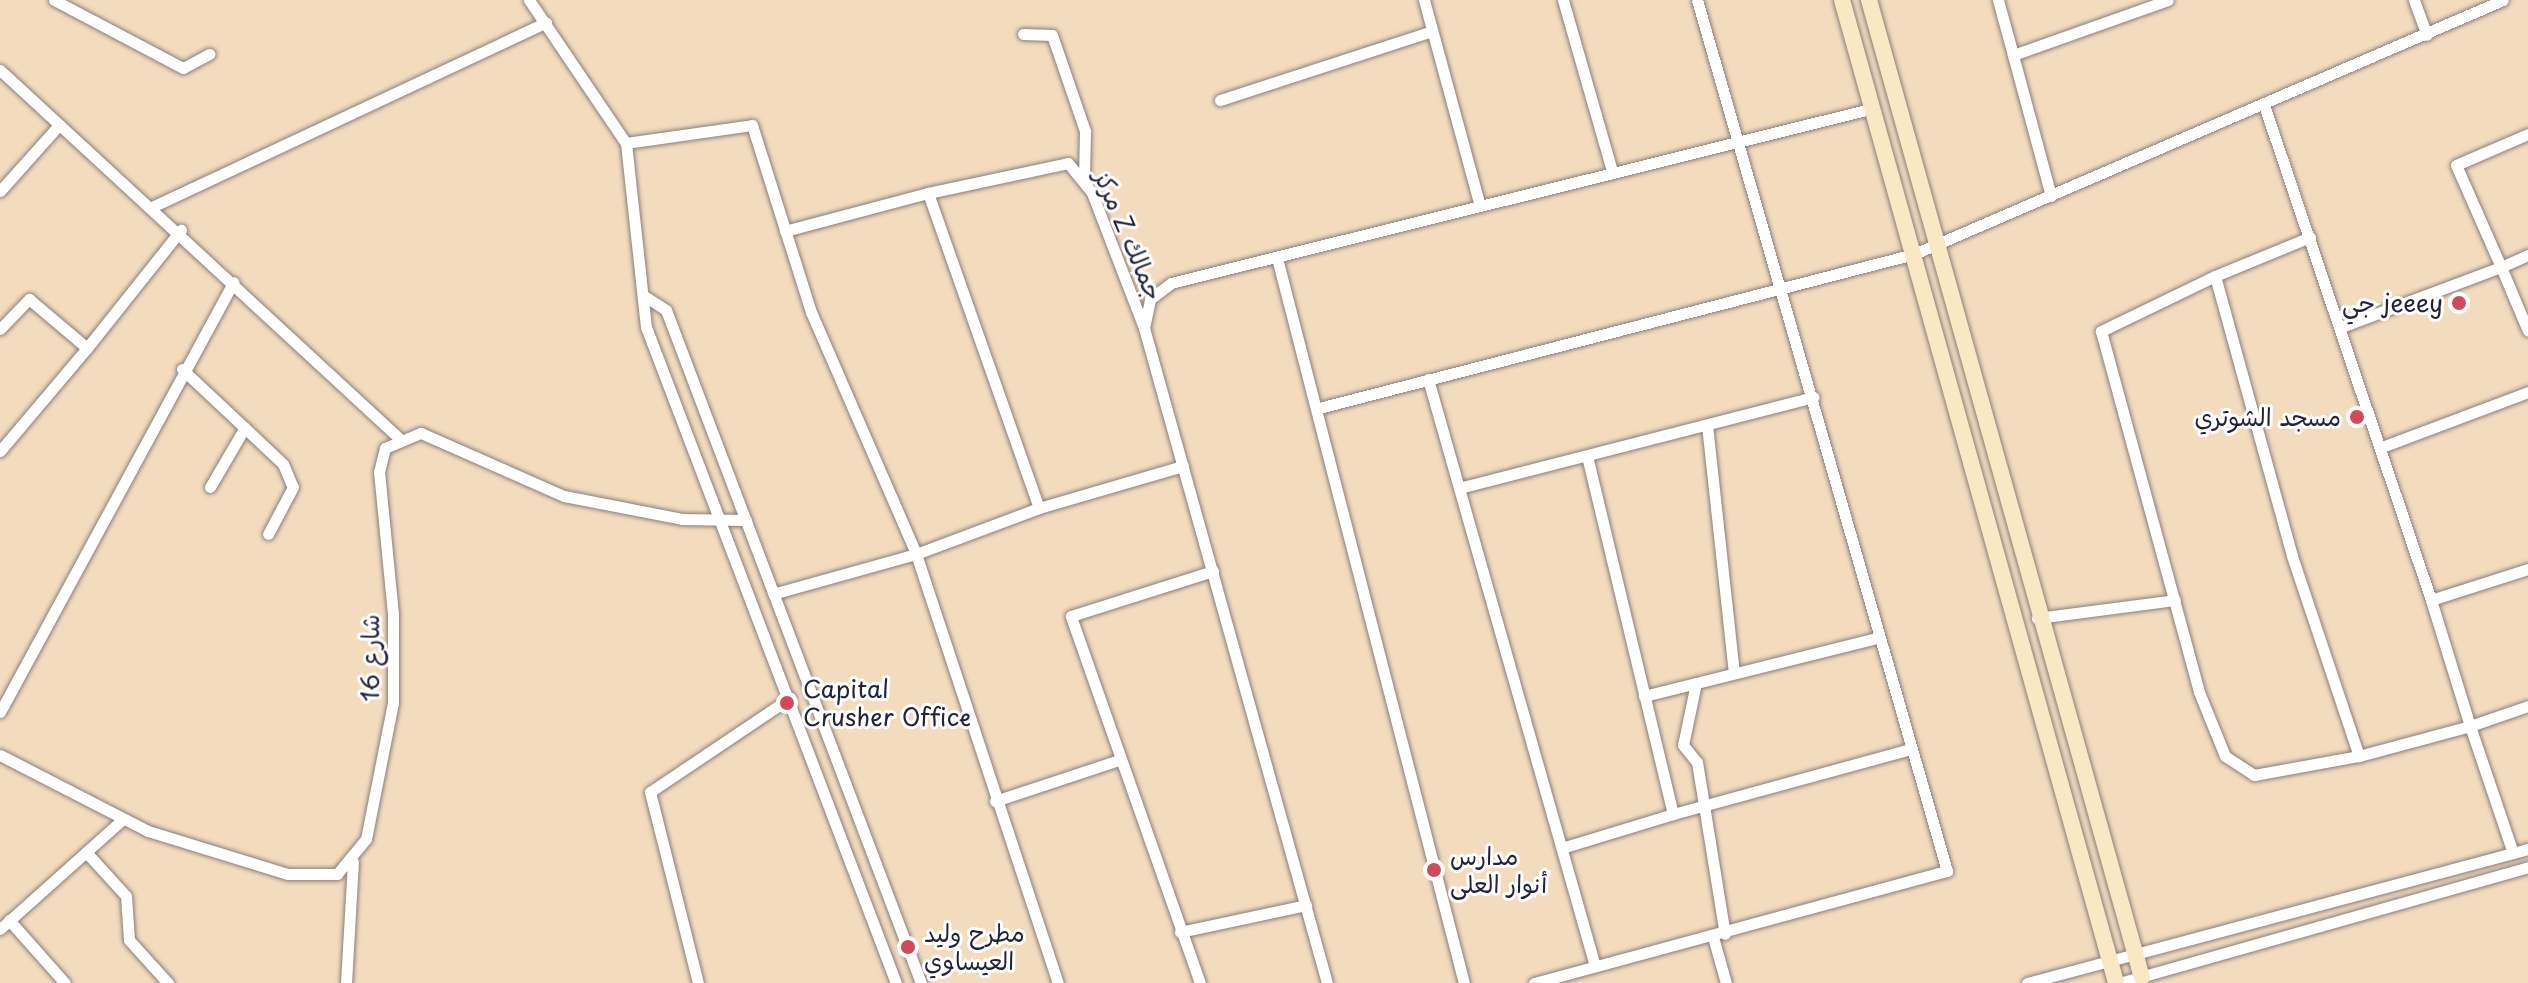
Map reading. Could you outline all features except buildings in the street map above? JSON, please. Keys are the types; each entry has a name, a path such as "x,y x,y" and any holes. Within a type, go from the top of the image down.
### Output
{"street":[{"path":"54,0 183,68 209,54"},
{"path":"529,0 626,143 646,297 646,327 723,520 896,983"},
{"path":"1424,0 1479,203"},
{"path":"1563,0 1612,171"},
{"path":"1534,983 1719,936 1947,871 1876,638 1784,285 1697,0"},
{"path":"1842,0 2109,961 2118,983 2142,981 2528,867"},
{"path":"1869,0 1941,244 2037,618 2142,981"},
{"path":"1998,0 2051,196"},
{"path":"2013,55 2168,0"},
{"path":"2414,0 2427,35"},
{"path":"1319,408 1784,285 1914,254 2503,0"},
{"path":"154,206 546,22"},
{"path":"1220,100 1432,31"},
{"path":"1023,34 1052,35 1085,131 1084,177"},
{"path":"0,70 181,230 399,438 421,433 601,505 746,520"},
{"path":"2264,105 2382,447 2513,853"},
{"path":"1144,328 1150,299 1171,283 1277,258 1479,203 1874,108"},
{"path":"0,191 59,125"},
{"path":"626,143 752,125 811,312 916,554 995,801 1058,983"},
{"path":"2528,134 2456,165 2528,331"},
{"name":"مركز Z جمالك","path":"928,193 1068,163 1084,177 1144,328 1327,983"},
{"path":"785,231 928,193 1039,508"},
{"path":"0,451 181,230"},
{"path":"2310,237 2215,276 2101,331 2199,692 2225,756 2254,775 2359,756 2470,726 2528,706"},
{"path":"2341,327 2528,255"},
{"path":"1277,258 1319,408 1464,983"},
{"path":"2215,276 2292,556 2359,756"},
{"path":"0,712 182,369 233,282"},
{"path":"646,297 666,310 921,983"},
{"path":"0,329 29,299 87,348"},
{"path":"182,369 283,464 293,487 268,534"},
{"path":"1428,379 1595,966"},
{"path":"2382,447 2528,392"},
{"path":"1459,488 1813,397"},
{"path":"1707,425 1734,673"},
{"path":"210,487 245,427"},
{"name":"شارع 16","path":"346,983 353,862 378,793 393,703 379,472 385,448 399,438"},
{"path":"1587,456 1673,814"},
{"path":"773,594 916,554 1039,508 1183,466"},
{"path":"2431,600 2528,569"},
{"path":"1200,983 1119,760 1071,616 1213,571"},
{"path":"2037,618 2175,600"},
{"path":"1644,696 1876,638"},
{"path":"1696,683 1683,745 1694,750 1707,810 1726,983"},
{"path":"698,983 650,792 790,698"},
{"path":"1562,848 1673,814 1707,810 1910,749"},
{"path":"0,755 121,821 288,874 314,879 353,862"},
{"path":"995,801 1119,760"},
{"path":"65,983 4,924 121,821"},
{"path":"2027,983 2528,849"},
{"path":"86,852 126,896 129,940 168,983"},
{"path":"1180,932 1306,905"}],"place":[{"name":"جي jeeey","path":"2459,303"},
{"name":"مسجد الشوتري","path":"2357,417"},
{"name":"Capital Crusher Office","path":"787,703"},
{"name":"مدارس أنوار العلى","path":"1434,870"},
{"name":"مطرح وليد العيساوي","path":"908,947"}]}
